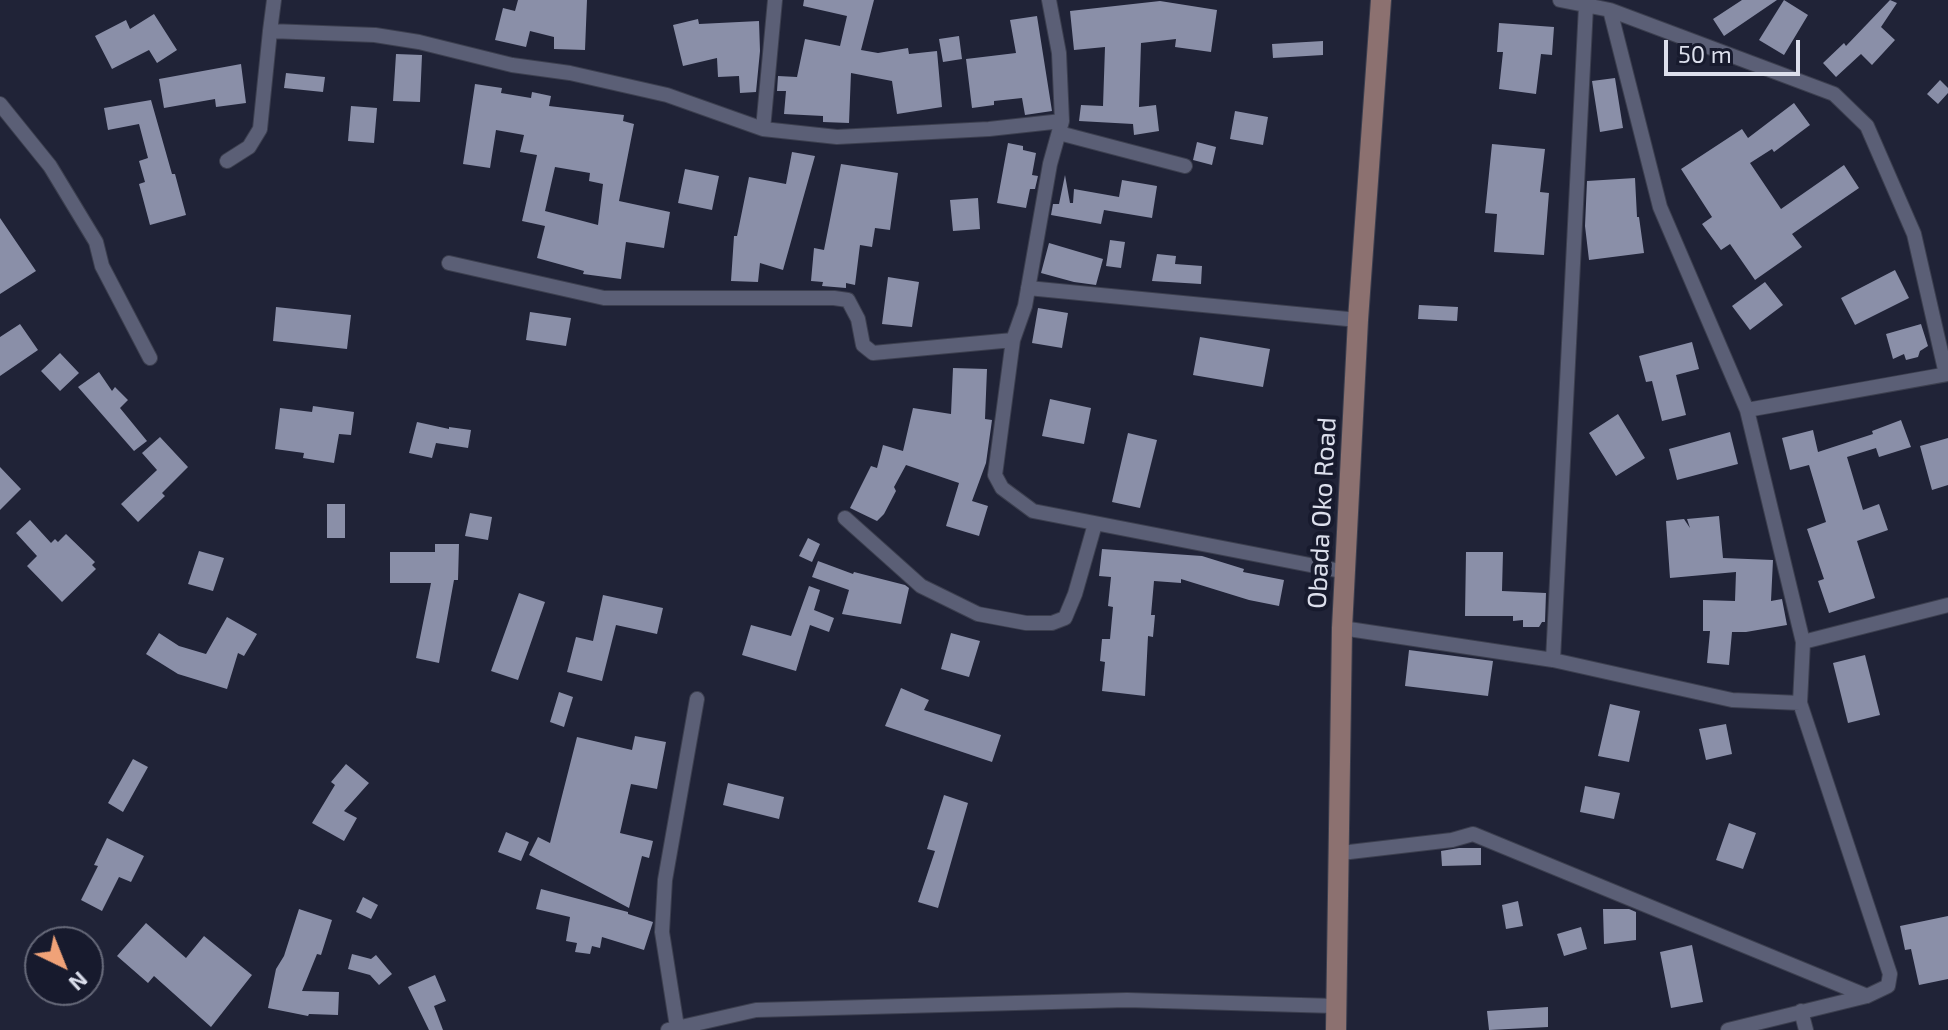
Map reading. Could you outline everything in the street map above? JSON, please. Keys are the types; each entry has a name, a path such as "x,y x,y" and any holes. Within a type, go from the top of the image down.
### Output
{"main road":[{"name":"Obada Oko Road","path":"1336,1030 1342,628 1358,320 1381,0"}],"street":[{"path":"227,161 249,147 260,129 274,0"},
{"path":"763,129 775,0"},
{"path":"1049,0 1059,53 1061,127 1050,164 1028,288 1013,340 995,475 1002,488 1033,511 1346,572"},
{"path":"1560,0 1610,10 1834,94 1867,126 1914,234 1947,374 1747,410"},
{"path":"1553,660 1586,6"},
{"path":"1610,10 1660,207 1747,410 1803,642 1800,703 1890,974 1888,986 1867,996 1728,1030"},
{"path":"270,31 375,35 419,42 512,65 570,73 667,95 763,129 837,137 1061,127 1185,166"},
{"path":"0,104 50,166 96,242 102,266 150,358"},
{"path":"449,263 604,298 848,300 858,319 863,345 873,353 1013,340"},
{"path":"1028,288 1358,320"},
{"path":"845,518 921,586 978,614 1026,623 1052,623 1065,618 1095,524"},
{"path":"1803,642 1948,605"},
{"path":"1342,628 1553,660 1732,700 1800,703"},
{"path":"697,699 665,880 662,932 673,1028 756,1010 1127,1000 1335,1006"},
{"path":"1341,853 1452,840 1473,834 1867,996"},
{"path":"1801,1011 1806,1030"}],"building":[{"path":"518,0 587,0 585,50 554,49 554,37 530,31 526,47 495,40 503,8 515,11"},
{"path":"804,0 874,0 861,50 878,53 908,48 909,54 937,51 942,107 897,114 892,81 851,73 849,123 823,122 823,116 784,114 786,91 777,91 778,76 797,77 805,39 840,46 847,16 803,6"},
{"path":"1742,0 1777,0 1724,36 1713,19"},
{"path":"1784,0 1808,15 1784,55 1759,40"},
{"path":"1890,0 1897,3 1881,27 1895,40 1872,65 1861,54 1836,77 1823,63 1844,43 1846,46"},
{"path":"1160,1 1217,10 1211,52 1175,47 1176,39 1141,43 1139,107 1156,105 1159,131 1134,135 1133,124 1079,121 1081,105 1103,106 1105,47 1074,50 1070,11"},
{"path":"154,14 177,50 157,63 149,50 112,69 95,36 126,20 130,29"},
{"path":"1037,16 1052,111 1025,115 1022,98 994,101 994,105 972,108 966,59 1016,53 1010,20"},
{"path":"698,19 699,24 759,21 756,92 740,93 739,76 718,77 717,58 683,66 673,25"},
{"path":"1499,23 1554,27 1552,55 1541,54 1536,94 1499,89 1503,52 1497,52"},
{"path":"959,36 962,59 943,62 939,39"},
{"path":"1323,41 1323,55 1273,58 1272,44"},
{"path":"396,54 422,55 420,102 393,101"},
{"path":"241,64 246,103 216,107 215,99 164,108 159,79"},
{"path":"286,73 325,77 323,92 284,88"},
{"path":"1615,78 1623,128 1600,132 1592,81"},
{"path":"1940,80 1948,88 1948,93 1938,104 1927,94"},
{"path":"475,84 502,88 501,93 531,98 532,92 551,96 549,106 624,115 623,121 634,124 619,201 670,212 664,248 626,242 621,279 583,274 584,271 537,258 545,226 522,221 537,155 520,152 524,135 496,130 490,168 463,164","holes":["555,167 590,173 589,181 603,184 598,225 545,211"]},
{"path":"151,100 186,215 150,225 139,184 145,182 139,161 148,158 139,124 108,130 104,108"},
{"path":"1794,103 1810,125 1774,152 1772,149 1750,163 1781,209 1844,165 1859,188 1792,234 1802,247 1755,280 1730,244 1721,250 1702,224 1712,217 1681,169 1742,129 1748,138"},
{"path":"351,106 377,108 374,143 348,141"},
{"path":"1235,111 1268,117 1263,145 1230,139"},
{"path":"1197,142 1216,147 1212,165 1193,160"},
{"path":"1008,143 1036,153 1032,175 1038,176 1035,189 1030,189 1026,208 997,203"},
{"path":"1492,144 1545,149 1540,192 1549,193 1544,255 1494,252 1497,214 1485,213"},
{"path":"792,152 815,156 783,270 760,263 758,282 731,281 734,236 737,236 749,177 786,184"},
{"path":"841,164 898,173 890,230 875,228 872,247 860,245 855,285 846,283 846,288 822,286 823,282 811,281 814,248 824,250"},
{"path":"685,169 719,176 712,210 678,203"},
{"path":"1065,175 1070,203 1073,203 1074,189 1119,197 1122,180 1157,186 1152,218 1104,210 1101,224 1051,215 1053,204 1059,204"},
{"path":"1635,178 1637,217 1644,253 1589,260 1585,226 1587,181"},
{"path":"978,198 980,229 953,231 950,200"},
{"path":"0,218 36,271 0,294"},
{"path":"1110,240 1125,242 1121,268 1106,266"},
{"path":"1049,243 1103,259 1096,285 1041,273"},
{"path":"1157,254 1176,256 1175,264 1202,266 1201,284 1152,281"},
{"path":"1895,270 1909,298 1855,325 1841,298"},
{"path":"888,277 919,282 912,327 882,324"},
{"path":"1765,282 1783,305 1750,330 1732,306"},
{"path":"1419,305 1458,307 1457,321 1418,319"},
{"path":"276,307 351,315 347,349 273,341"},
{"path":"1038,308 1068,313 1062,348 1032,343"},
{"path":"530,312 571,318 566,346 526,340"},
{"path":"20,324 38,350 0,376 0,337"},
{"path":"1921,324 1928,346 1920,351 1918,357 1906,360 1904,354 1893,359 1886,334"},
{"path":"1200,337 1270,349 1263,387 1193,375"},
{"path":"1692,342 1699,369 1676,375 1686,415 1662,421 1652,381 1646,382 1639,356"},
{"path":"60,353 79,373 60,391 41,371"},
{"path":"953,368 987,369 985,419 992,420 986,463 972,501 988,506 979,536 946,526 959,483 906,465 894,487 896,491 877,521 850,508 871,466 877,468 883,445 903,451 913,408 951,414"},
{"path":"99,372 112,391 115,387 128,400 120,408 147,441 134,451 78,387"},
{"path":"1050,399 1091,408 1084,444 1042,436"},
{"path":"313,406 354,412 351,435 339,434 334,463 303,458 304,453 275,449 280,408 312,412"},
{"path":"1618,414 1645,458 1616,476 1589,433"},
{"path":"1901,420 1911,447 1879,457 1876,448 1847,457 1863,510 1879,504 1888,530 1857,541 1875,598 1829,613 1818,581 1824,579 1807,529 1826,522 1809,465 1790,470 1782,438 1813,430 1818,452 1873,434 1872,431"},
{"path":"417,422 471,430 468,448 436,443 432,458 409,453"},
{"path":"1730,432 1738,464 1677,480 1669,449"},
{"path":"1128,433 1157,440 1140,508 1112,502"},
{"path":"160,437 188,467 162,493 165,496 138,522 121,504 157,470 142,453"},
{"path":"1948,438 1948,485 1932,490 1920,446"},
{"path":"0,467 21,489 0,510"},
{"path":"327,504 345,504 345,538 327,538"},
{"path":"470,513 492,517 488,540 465,536"},
{"path":"1719,516 1723,558 1773,560 1771,601 1782,599 1787,625 1732,632 1729,665 1707,663 1710,631 1703,631 1703,600 1735,601 1736,572 1670,578 1666,521 1684,519 1690,528 1687,519"},
{"path":"30,520 51,543 55,539 58,542 66,534 95,562 92,565 96,569 62,602 27,566 37,556 16,533"},
{"path":"808,538 820,544 812,562 799,556"},
{"path":"435,544 459,544 458,580 454,580 439,663 416,658 431,583 390,583 390,552 435,552"},
{"path":"1102,549 1202,556 1244,569 1243,572 1284,580 1279,606 1181,579 1181,583 1154,581 1151,615 1155,615 1153,637 1148,636 1145,696 1102,691 1105,662 1100,661 1102,639 1110,639 1113,607 1108,606 1111,577 1099,576"},
{"path":"199,551 224,558 213,591 188,584"},
{"path":"1466,552 1503,552 1502,591 1546,593 1545,622 1539,627 1523,627 1523,620 1513,621 1513,616 1465,616"},
{"path":"818,561 853,574 909,588 901,624 842,614 849,590 812,577"},
{"path":"809,586 820,590 814,610 834,618 829,632 810,625 796,671 742,655 751,625 791,636"},
{"path":"519,593 545,602 518,680 491,671"},
{"path":"603,595 663,608 657,634 616,625 602,681 567,672 576,637 593,641"},
{"path":"227,617 257,634 244,656 238,653 227,689 178,674 146,654 159,633 179,646 206,654"},
{"path":"951,633 980,641 969,677 941,669"},
{"path":"1409,650 1493,661 1488,696 1405,686"},
{"path":"1865,655 1880,715 1848,723 1833,663"},
{"path":"901,688 929,700 924,710 1001,735 992,762 885,726"},
{"path":"559,692 573,697 564,727 550,722"},
{"path":"1610,704 1640,711 1629,762 1598,756"},
{"path":"1726,724 1732,754 1706,760 1699,729"},
{"path":"635,736 666,742 657,789 631,784 620,833 653,841 649,858 642,856 629,908 529,855 538,837 550,843 577,737 632,750"},
{"path":"133,759 148,767 123,812 108,803"},
{"path":"346,764 369,783 344,811 357,818 344,841 312,823 335,785 331,782"},
{"path":"728,783 784,797 779,819 723,805"},
{"path":"1585,786 1620,793 1614,819 1580,812"},
{"path":"944,795 968,803 938,908 918,902 935,851 927,849"},
{"path":"1729,823 1756,833 1743,869 1716,860"},
{"path":"506,832 529,842 521,861 498,852"},
{"path":"107,838 144,856 131,882 119,877 102,911 81,900 98,866 94,865"},
{"path":"1481,848 1481,865 1442,866 1441,851"},
{"path":"541,889 628,912 653,922 644,950 602,937 600,948 592,946 590,954 575,952 577,943 566,941 570,917 536,909"},
{"path":"363,897 378,905 371,919 356,912"},
{"path":"1518,901 1523,926 1506,929 1502,905"},
{"path":"299,909 332,920 321,955 317,954 302,991 339,992 338,1015 308,1016 268,1008 276,969 284,956"},
{"path":"1603,909 1636,912 1636,940 1604,944"},
{"path":"1948,916 1948,979 1919,985 1911,949 1905,950 1900,926"},
{"path":"146,923 186,958 204,936 252,975 211,1027 154,976 148,983 117,956"},
{"path":"1581,927 1587,949 1564,956 1557,934"},
{"path":"1692,945 1703,1002 1671,1008 1660,952"},
{"path":"352,954 371,959 376,955 392,974 379,985 370,975 348,969"},
{"path":"435,975 446,1001 434,1006 443,1030 429,1030 408,987"},
{"path":"1548,1007 1548,1027 1489,1030 1487,1011"}]}
